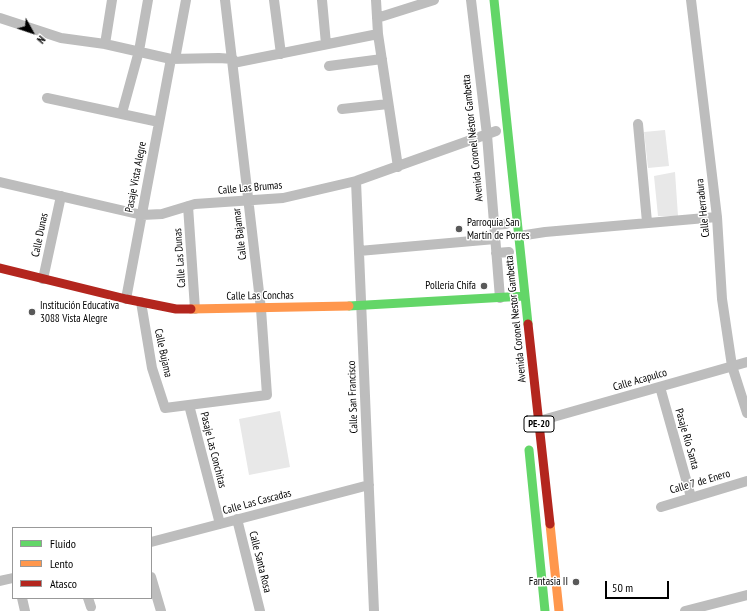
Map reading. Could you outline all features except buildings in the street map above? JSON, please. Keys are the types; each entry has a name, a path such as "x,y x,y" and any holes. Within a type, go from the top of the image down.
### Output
{"main road":[{"name":"Avenida Coronel Nestor Gambetta","path":"494,0 559,611"},
{"name":"Calle Las Conchas","path":"0,268 126,299 176,309 261,309 361,306 500,298 513,293 525,296"},
{"name":"Avenida Coronel Nestor Gambetta","path":"513,293 514,308"},
{"name":"PE-20","path":"528,443 545,611"}],"street":[{"path":"104,44 112,0"},
{"path":"122,113 139,51 148,0"},
{"name":"Pasaje Vista Alegre","path":"126,299 159,122 186,0"},
{"name":"Calle Bajamar","path":"189,405 266,395 261,309 225,0"},
{"path":"274,0 281,54"},
{"path":"322,0 326,44"},
{"path":"376,0 378,34 398,167"},
{"path":"377,18 434,0"},
{"name":"Avenida Coronel Néstor Gambetta","path":"471,0 486,135 500,298"},
{"name":"Calle Herradura","path":"691,0 717,217 722,299 732,366 747,413"},
{"path":"0,18 61,38 104,44 173,59 219,58 233,61 281,54 378,34"},
{"path":"329,66 382,59"},
{"path":"47,98 159,122"},
{"path":"342,109 388,104"},
{"path":"638,124 647,222"},
{"name":"Calle Las Brumas","path":"0,182 142,215 162,214 195,204 283,198 356,181 496,131"},
{"name":"Calle San Francisco","path":"356,181 374,611"},
{"name":"Calle Dunas","path":"43,279 61,196"},
{"name":"Calle Las Dunas","path":"188,206 196,309"},
{"path":"519,236 647,222 717,217"},
{"path":"494,224 506,223"},
{"path":"359,251 495,239"},
{"path":"496,253 509,252"},
{"name":"Calle Bujama","path":"141,302 152,368 165,408 189,405"},
{"name":"Calle Acapulco","path":"539,421 747,362"},
{"name":"Pasaje Río Santa","path":"660,387 691,497"},
{"name":"Pasaje Las Conchitas","path":"189,405 220,524"},
{"name":"Calle 7 de Enero","path":"661,507 747,481"},
{"name":"Calle Las Cascadas","path":"152,542 369,485"},
{"name":"Calle Santa Rosa","path":"237,519 260,611"},
{"path":"0,581 12,578"},
{"path":"152,580 161,611"},
{"path":"685,611 747,595"},
{"path":"22,599 25,611"}],"shaded area":[{"path":"665,130 669,166 648,168 644,132"},
{"path":"675,172 678,216 658,216 654,176"},
{"path":"280,411 290,467 249,475 239,419"}],"traffic: fast":[{"path":"494,0 528,324"},
{"path":"349,306 525,296"},
{"path":"529,450 545,611"}],"traffic: slow":[{"path":"191,309 349,306"},
{"path":"550,524 559,611"}],"traffic: jam":[{"path":"0,268 126,299 176,309 191,309"},
{"path":"528,324 550,524"}],"place":[{"name":"Parroquia San Martín de Porres","path":"459,229"},
{"name":"Polleria Chifa","path":"484,286"},
{"name":"Institución Educativa 3088 Vista Alegre","path":"32,312"},
{"name":"Fantasia II","path":"576,582"}]}
